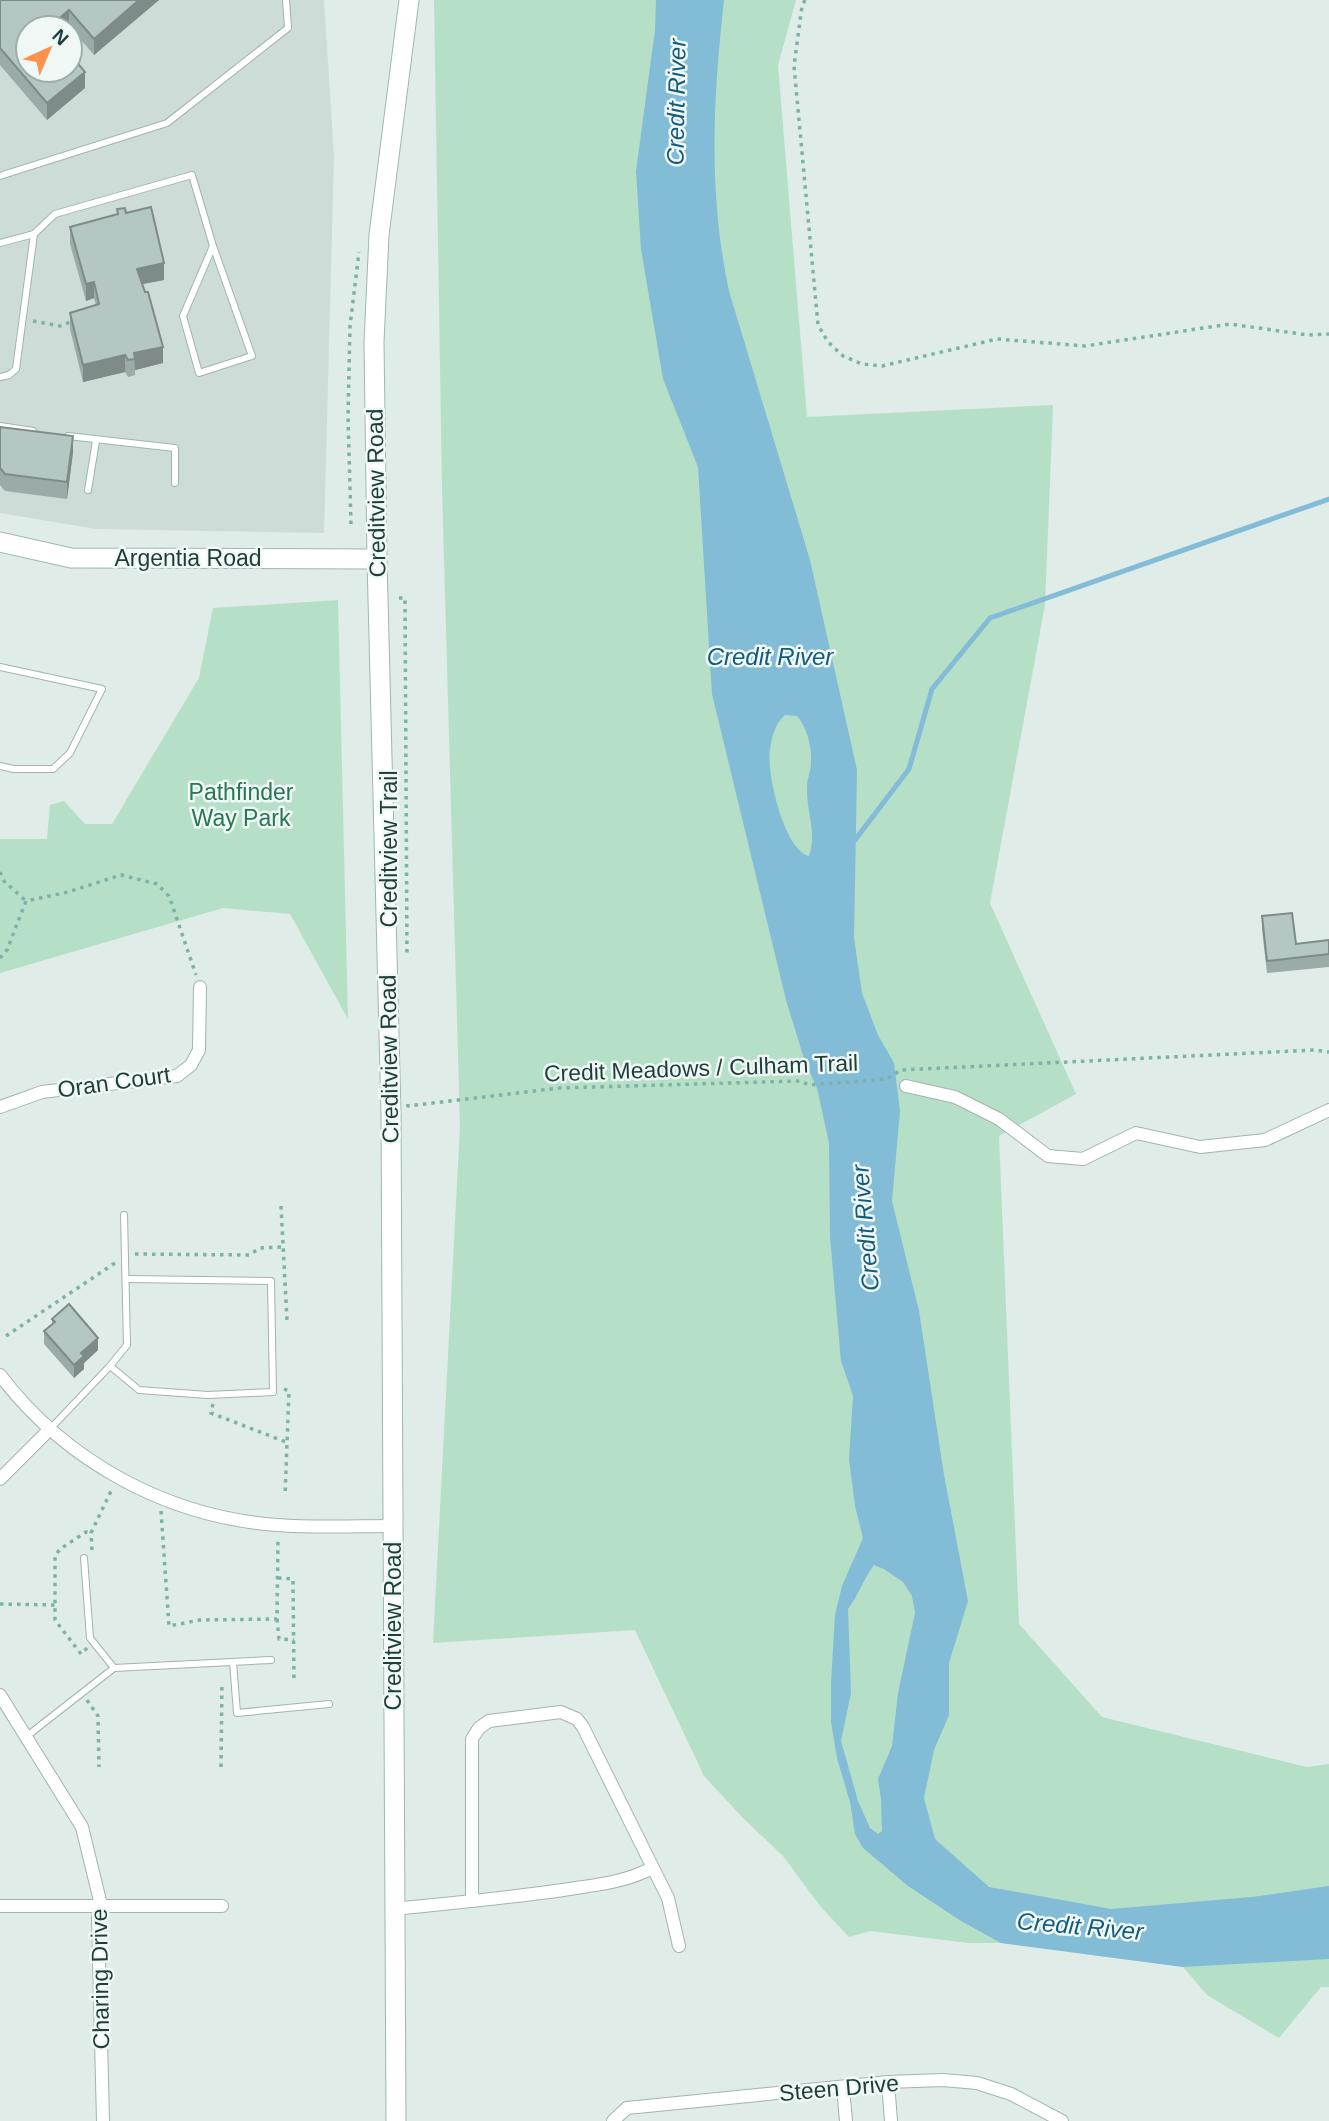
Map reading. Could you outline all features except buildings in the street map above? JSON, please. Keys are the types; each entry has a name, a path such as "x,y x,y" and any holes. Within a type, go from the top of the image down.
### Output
{"main road":[{"name":"Creditview Road","path":"396,2121 391,1113 374,342 379,235 409,0"},
{"name":"Argentia Road","path":"0,542 71,558 377,559"}],"street":[{"name":"Oran Court","path":"0,1107 41,1092 177,1076 191,1065 199,1050 200,987"},
{"path":"906,1086 955,1097 999,1119 1048,1156 1083,1159 1136,1133 1200,1147 1265,1140 1329,1110"},
{"path":"0,1375 50,1429 86,1458 118,1478 160,1498 192,1510 241,1521 278,1525 394,1526"},
{"path":"0,1479 50,1429"},
{"name":"Charing Drive","path":"0,1695 82,1826 101,1905 98,1918 103,2121"},
{"path":"472,1901 471,1743 475,1734 483,1725 498,1719 561,1712 577,1719 584,1730 668,1898 679,1945"},
{"path":"394,1909 616,1882 652,1868"},
{"path":"0,1906 222,1906"},
{"name":"Steen Drive","path":"613,2121 627,2108 888,2082 943,2080 976,2083 1011,2094 1062,2121"},
{"path":"888,2082 891,2121"},
{"path":"843,2087 846,2121"}],"lane":[{"path":"0,176 167,123 288,28 286,0"},
{"path":"0,243 34,234 55,214 192,175 213,246 252,356 199,373 183,316 213,246"},
{"path":"0,377 9,375 16,369 34,234"},
{"path":"0,426 41,432"},
{"path":"55,435 175,448 175,483"},
{"path":"88,490 96,441"},
{"path":"0,667 102,689 70,753 52,769 14,769 0,766"},
{"path":"50,1429 127,1345 124,1215"},
{"path":"110,1366 139,1390 216,1395 273,1392 271,1281 127,1279"},
{"path":"84,1558 90,1638 114,1668"},
{"path":"27,1736 114,1668 271,1660"},
{"path":"233,1662 237,1713 329,1704"}],"path":[{"path":"805,0 793,66 818,324 828,342 843,356 862,364 882,366 997,339 1085,346 1230,324 1308,335 1329,334"},
{"path":"23,319 60,326 79,319"},
{"path":"348,417 351,524"},
{"name":"Creditview Trail","path":"399,598 405,598 407,968"},
{"path":"0,872 4,881 26,901"},
{"path":"26,901 68,892 121,875 156,884 169,896 200,987"},
{"path":"0,958 7,950 26,901"},
{"name":"Credit Meadows / Culham Trail","path":"408,1092 408,1106 560,1088 800,1080 809,1086 887,1079 901,1070 1315,1050 1329,1052"},
{"path":"281,1206 287,1320"},
{"path":"6,1336 126,1256 140,1253 249,1255 260,1248 283,1247"},
{"path":"273,1384 289,1391 285,1496"},
{"path":"216,1395 211,1413 287,1442"},
{"path":"160,1498 169,1626 200,1619 277,1619"},
{"path":"278,1525 279,1639 294,1640"},
{"path":"278,1578 293,1579 294,1683"},
{"path":"0,1604 55,1605"},
{"path":"221,1767 222,1662"},
{"path":"82,1693 98,1716 99,1767"}],"shaded area":[{"path":"0,0 324,0 334,156 324,533 96,529 0,513"}],"green space":[{"path":"434,0 796,0 778,65 807,417 1053,405 1045,605 990,903 1076,1094 999,1136 1019,1624 1102,1717 1307,1767 1329,1764 1329,1987 1321,1987 1279,2038 1207,1995 1183,1967 1001,1943 969,1943 870,1931 849,1937 820,1906 783,1856 704,1776 635,1630 433,1643 460,1126 442,488"},
{"name":"Pathfinder Way Park","path":"338,600 348,1019 290,914 223,908 0,973 0,839 47,839 50,805 64,801 85,824 112,824 199,678 213,608"}],"water":[{"name":"Credit River","path":"656,0 724,0 714,146 722,254 729,291 810,560 857,770 854,938 862,993 878,1035 894,1063 900,1111 892,1201 919,1311 944,1475 968,1601 949,1663 949,1715 934,1750 924,1798 935,1839 989,1887 1111,1909 1252,1897 1329,1886 1329,1959 1183,1967 1001,1943 961,1921 908,1886 863,1848 855,1834 831,1722 835,1615 842,1586 863,1538 855,1506 849,1459 853,1396 841,1361 830,1237 829,1143 817,1088 805,1062 786,1000 712,694 698,467 663,379 641,249 636,171 655,30","holes":["785,715 797,716 804,726 810,744 811,766 807,799 812,839 809,856 800,851 785,826 771,775 772,739 776,726","874,1565 903,1582 912,1596 915,1613 898,1693 892,1746 878,1779 882,1831 878,1834 870,1828 858,1801 841,1741 851,1693 848,1609"]}],"waterway":[{"path":"855,840 909,769 932,689 990,618 1329,499"}]}
